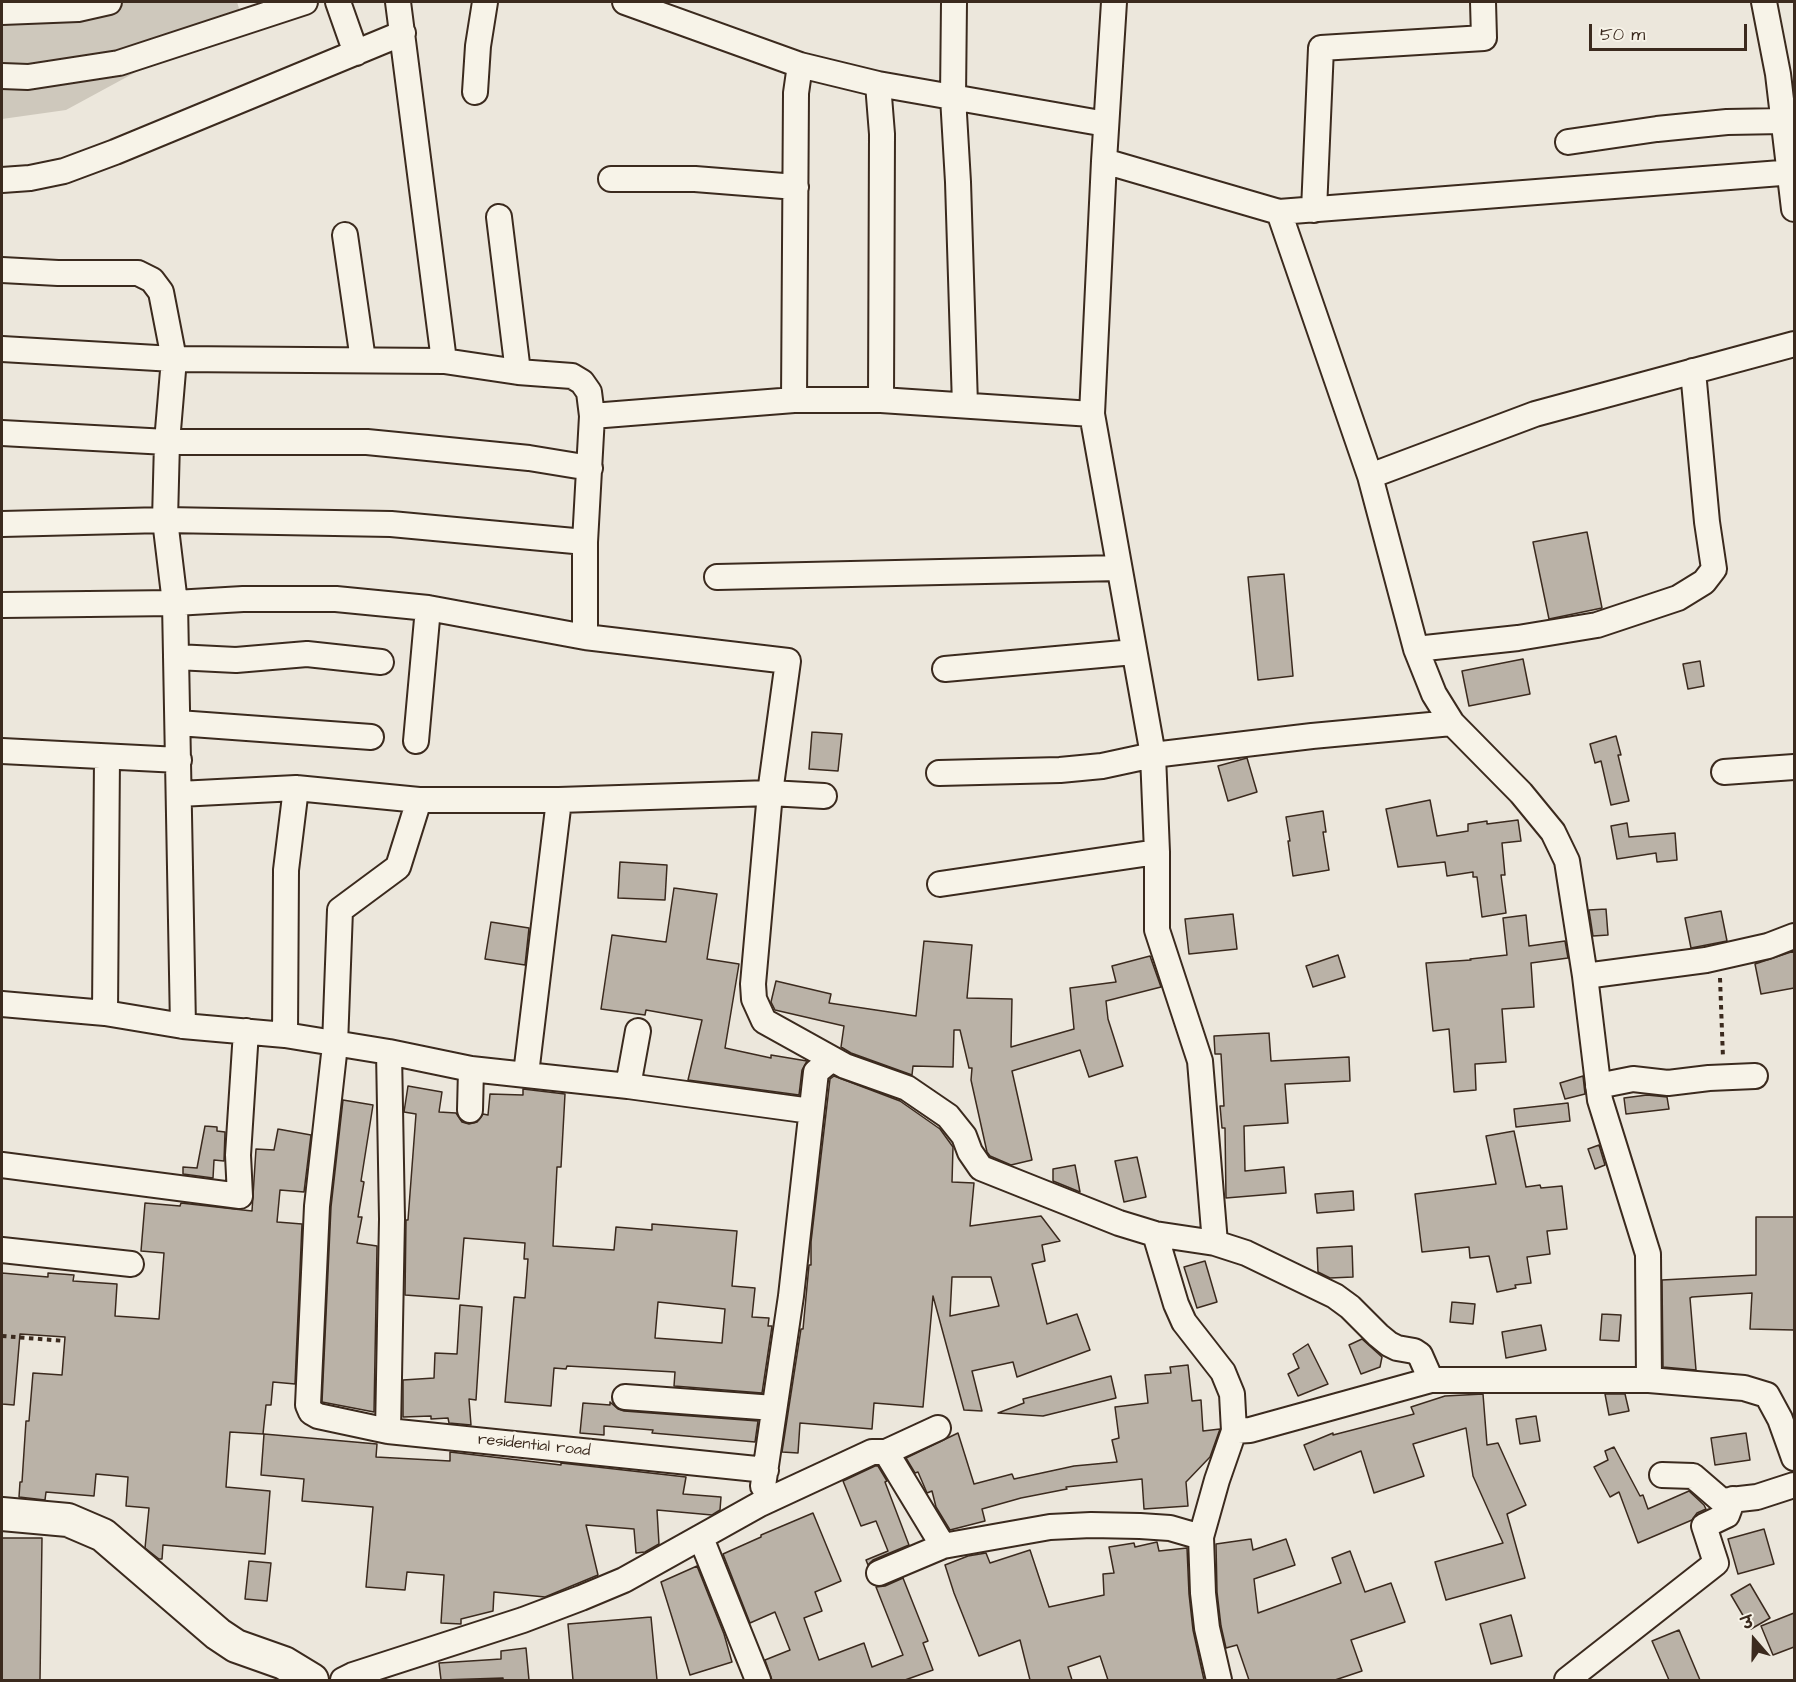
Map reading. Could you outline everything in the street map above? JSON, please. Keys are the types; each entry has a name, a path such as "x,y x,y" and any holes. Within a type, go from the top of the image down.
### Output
{"street":[{"path":"2,12 78,9 109,2"},
{"path":"2,76 28,77 119,63 276,6 305,2"},
{"path":"338,2 356,52"},
{"path":"398,2 444,361"},
{"path":"475,92 478,46 485,2"},
{"path":"625,2 800,65 878,84 1106,124"},
{"path":"954,2 953,97 965,405"},
{"path":"1114,2 1092,414 1153,755 1157,930 1200,1061 1215,1243"},
{"path":"1314,210 1322,48 1484,39 1483,2"},
{"path":"1764,2 1786,74 1784,122 1792,172 1794,209"},
{"path":"2,180 30,178 64,171 402,33"},
{"path":"794,400 796,93 800,65"},
{"path":"878,84 882,134 881,399"},
{"path":"1568,142 1727,122 1784,122"},
{"path":"1104,161 1280,212 1792,172"},
{"path":"611,179 695,179 796,187"},
{"path":"1280,212 1370,476 1416,650 1434,694 1452,723 1521,793 1553,832 1567,861 1585,976 1600,1100 1648,1254 1649,1380"},
{"path":"499,217 518,372"},
{"path":"345,235 363,360"},
{"path":"2,270 138,273 152,280 161,292 174,358 167,442 165,520 175,603 183,1026"},
{"path":"1370,476 1535,414 1794,344"},
{"path":"2,349 174,358 444,361 518,372 572,376 582,382 589,392 592,416 585,542 585,637"},
{"path":"1416,650 1518,638 1597,625 1678,598 1704,582 1714,569 1707,522 1693,371"},
{"path":"592,416 794,400 881,399 1092,414"},
{"path":"2,433 167,442 367,442 529,458 590,468"},
{"path":"2,524 165,520 391,524 585,542"},
{"path":"717,577 1119,568"},
{"path":"2,605 336,599 428,608 585,637 788,661 770,793 753,984 754,999 764,1021 845,1066 908,1088 948,1116 964,1136 970,1152 981,1168 1109,1219 1155,1234 1215,1243 1246,1253 1335,1296 1389,1344 1420,1355 1431,1380"},
{"path":"416,741 428,608"},
{"path":"945,669 1134,652"},
{"path":"176,657 236,660 307,654 381,662"},
{"path":"178,723 371,737"},
{"path":"939,773 1060,770 1102,766 1153,755 1312,736 1452,723"},
{"path":"2,751 179,760"},
{"path":"105,1013 107,757"},
{"path":"1724,772 1794,767"},
{"path":"179,794 296,788 419,800 559,800 770,793 824,796"},
{"path":"285,1035 286,870 296,788"},
{"path":"335,1045 340,910 398,867 419,800"},
{"path":"526,1074 559,800"},
{"path":"940,884 1157,852"},
{"path":"1585,976 1719,957 1768,946 1794,936"},
{"path":"2,1004 105,1013 183,1026 285,1035 335,1045 389,1052 471,1069 628,1086 811,1111"},
{"path":"2,1165 240,1196 238,1155 246,1031"},
{"path":"628,1086 638,1031"},
{"name":"residential road","path":"335,1045 317,1206 308,1405 311,1412 318,1416 388,1431 766,1470"},
{"path":"388,1431 392,1219 389,1052"},
{"path":"760,1504 791,1296 816,1072 832,1059"},
{"path":"470,1110 471,1069"},
{"path":"1598,1086 1633,1079 1668,1083 1755,1076"},
{"path":"1155,1234 1176,1304 1184,1322 1223,1372 1232,1394 1234,1431 1201,1537 1207,1628 1220,1680"},
{"path":"2,1250 131,1264"},
{"path":"1234,1431 1250,1430 1431,1380 1649,1380 1744,1388 1767,1395 1780,1419 1794,1458"},
{"path":"625,1397 774,1408"},
{"path":"343,1680 523,1620 624,1580 760,1504 872,1452 886,1452 938,1428"},
{"path":"886,1452 943,1546"},
{"path":"1662,1474 1693,1476 1722,1501 1757,1497 1794,1485"},
{"path":"1567,1680 1716,1563 1704,1526 1727,1515 1733,1499"},
{"path":"2,1514 68,1520 103,1535 218,1634 236,1646 284,1663 312,1680"},
{"path":"879,1573 943,1546 1050,1527 1091,1525 1170,1528 1201,1537"},
{"path":"701,1538 758,1680"}],"path":[{"path":"1719,957 1724,1077"},
{"path":"2,1336 65,1341"}],"shaded area":[{"path":"2,2 237,2 241,15 66,110 2,119"}],"building":[{"path":"1587,532 1602,608 1549,619 1533,542"},
{"path":"1284,574 1293,676 1258,680 1248,577"},
{"path":"1523,659 1530,694 1469,706 1462,671"},
{"path":"1700,661 1704,686 1688,689 1683,664"},
{"path":"812,732 842,734 838,771 809,769"},
{"path":"1616,736 1629,801 1611,805 1601,761 1595,763 1590,744"},
{"path":"1247,758 1257,792 1228,801 1218,766"},
{"path":"1430,800 1437,836 1468,831 1468,824 1518,820 1521,841 1502,843 1505,875 1501,875 1506,913 1482,917 1477,877 1473,877 1473,872 1447,876 1445,862 1398,867 1386,809"},
{"path":"1323,811 1326,832 1323,832 1329,870 1293,876 1286,817"},
{"path":"1627,823 1629,837 1675,833 1677,860 1657,862 1656,853 1617,859 1611,826"},
{"path":"620,862 667,865 665,900 618,898"},
{"path":"674,888 717,894 707,959 739,964 725,1048 771,1058 771,1055 807,1061 802,1070 799,1095 688,1080 702,1020 646,1010 645,1015 601,1009 612,935 666,942"},
{"path":"1606,909 1608,935 1593,936 1589,910"},
{"path":"1721,911 1727,941 1691,948 1685,918"},
{"path":"1233,914 1237,949 1189,954 1185,919"},
{"path":"1526,915 1529,946 1565,941 1568,958 1531,963 1534,1007 1502,1009 1506,1062 1475,1064 1476,1090 1454,1092 1449,1029 1433,1031 1426,963 1507,955 1503,918"},
{"path":"491,922 529,928 525,965 485,959"},
{"path":"924,941 972,945 967,998 1012,999 1011,1047 1074,1029 1070,988 1116,982 1112,966 1150,956 1161,987 1106,1001 1108,1019 1123,1066 1089,1077 1080,1050 1012,1071 1032,1160 1011,1165 990,1156 987,1152 971,1080 972,1068 969,1068 960,1030 954,1030 953,1067 913,1066 912,1075 851,1053 841,1047 844,1026 775,1010 771,1002 776,981 831,994 829,1003 916,1016"},
{"path":"1794,951 1794,988 1761,994 1755,964"},
{"path":"1338,955 1345,977 1313,987 1306,966"},
{"path":"1269,1033 1271,1061 1349,1057 1350,1081 1285,1084 1288,1123 1244,1126 1245,1171 1284,1167 1286,1193 1226,1198 1225,1128 1222,1128 1220,1106 1224,1106 1221,1054 1215,1054 1214,1036"},
{"path":"834,1076 900,1101 940,1129 953,1147 952,1182 974,1183 970,1226 1041,1216 1060,1241 1042,1245 1045,1261 1032,1264 1047,1324 1077,1314 1090,1350 1017,1377 1013,1362 972,1371 982,1411 964,1410 933,1296 923,1407 874,1403 872,1429 800,1423 798,1453 782,1452 801,1329 803,1329 830,1079","holes":["952,1277 991,1277 999,1306 950,1316"]},
{"path":"1583,1076 1585,1094 1565,1099 1560,1083"},
{"path":"408,1086 442,1092 439,1112 456,1113 462,1122 469,1124 477,1122 483,1114 488,1115 490,1094 523,1095 523,1089 565,1094 561,1167 557,1167 553,1246 614,1250 616,1227 652,1230 652,1224 737,1231 732,1286 755,1288 752,1317 769,1318 768,1326 772,1326 762,1393 674,1386 675,1372 567,1366 566,1369 554,1368 551,1406 505,1402 514,1297 525,1298 528,1259 524,1259 525,1243 464,1238 459,1299 405,1295 406,1220 408,1220 416,1114 404,1112","holes":["658,1302 725,1309 722,1343 655,1338"]},
{"path":"1647,1095 1667,1097 1669,1109 1626,1114 1624,1098"},
{"path":"343,1100 373,1105 361,1181 364,1182 358,1217 362,1217 357,1243 377,1246 374,1412 322,1402 331,1207"},
{"path":"1568,1103 1570,1121 1516,1127 1514,1109"},
{"path":"205,1126 217,1127 217,1131 225,1132 224,1161 214,1160 213,1178 183,1174 183,1167 197,1168"},
{"path":"278,1129 311,1135 304,1192 280,1190 277,1222 302,1224 295,1384 273,1382 271,1405 266,1405 263,1434 230,1432 226,1487 270,1491 265,1554 163,1545 162,1559 159,1559 145,1548 149,1508 126,1506 128,1477 96,1474 94,1496 46,1492 45,1500 19,1497 33,1373 62,1375 65,1337 20,1334 14,1405 2,1404 2,1273 48,1277 48,1273 74,1275 73,1281 117,1284 115,1316 159,1319 164,1253 141,1251 145,1203 180,1206 181,1203 252,1211 256,1149 274,1150"},
{"path":"1514,1131 1526,1187 1562,1186 1567,1229 1547,1231 1550,1254 1527,1257 1531,1283 1515,1285 1516,1288 1497,1292 1489,1256 1470,1258 1469,1247 1422,1252 1415,1194 1496,1184 1486,1136"},
{"path":"1599,1145 1605,1165 1595,1169 1588,1149"},
{"path":"1137,1157 1146,1197 1124,1202 1115,1161"},
{"path":"1075,1165 1080,1192 1053,1181 1053,1169"},
{"path":"1353,1191 1354,1210 1317,1213 1315,1194"},
{"path":"1756,1217 1794,1217 1794,1330 1750,1329 1752,1293 1692,1297 1690,1298 1696,1370 1663,1367 1662,1280 1756,1275"},
{"path":"1352,1246 1353,1277 1330,1278 1318,1272 1317,1248"},
{"path":"1205,1261 1217,1302 1197,1308 1184,1267"},
{"path":"1452,1302 1475,1304 1473,1324 1450,1322"},
{"path":"460,1305 482,1307 476,1400 469,1399 471,1425 449,1423 448,1418 431,1419 431,1416 403,1417 403,1380 434,1378 435,1353 457,1354"},
{"path":"1602,1314 1621,1315 1619,1341 1600,1340"},
{"path":"1541,1325 1546,1350 1506,1358 1502,1332"},
{"path":"1362,1339 1382,1357 1380,1367 1361,1374 1349,1345"},
{"path":"1308,1344 1328,1384 1298,1396 1288,1374 1299,1368 1293,1354"},
{"path":"1188,1365 1192,1401 1201,1400 1203,1431 1220,1429 1210,1457 1186,1482 1188,1506 1144,1509 1142,1479 1066,1487 1067,1489 1021,1498 982,1509 985,1521 950,1530 936,1507 932,1491 927,1493 918,1472 915,1473 906,1458 958,1433 974,1484 1012,1474 1014,1479 1074,1466 1117,1462 1112,1440 1119,1438 1115,1407 1148,1403 1145,1375 1171,1373 1170,1367"},
{"path":"1111,1376 1116,1398 1043,1416 998,1413 1024,1403 1023,1399"},
{"path":"1483,1394 1487,1445 1498,1443 1526,1505 1507,1514 1525,1578 1446,1600 1435,1562 1503,1543 1473,1476 1466,1428 1413,1444 1424,1476 1374,1493 1361,1451 1314,1470 1304,1445 1333,1433 1333,1435 1414,1414 1411,1407 1445,1396"},
{"path":"1605,1394 1625,1394 1629,1411 1609,1415"},
{"path":"610,1402 624,1411 758,1421 755,1442 652,1433 653,1430 604,1426 604,1435 580,1433 583,1403 610,1405"},
{"path":"1536,1416 1540,1441 1520,1444 1516,1419"},
{"path":"1746,1433 1750,1460 1715,1465 1711,1438"},
{"path":"264,1434 377,1444 376,1457 450,1461 450,1452 686,1477 683,1494 721,1497 720,1510 712,1515 657,1510 659,1544 645,1552 636,1553 634,1529 586,1525 598,1575 545,1597 494,1592 493,1611 461,1619 461,1624 441,1623 444,1575 407,1572 405,1590 366,1587 373,1507 302,1501 304,1479 261,1475"},
{"path":"1614,1447 1640,1496 1643,1495 1648,1509 1689,1491 1706,1509 1697,1513 1692,1520 1638,1543 1619,1492 1610,1497 1594,1467 1608,1460 1605,1451"},
{"path":"878,1466 887,1481 885,1482 909,1545 873,1560 868,1565 866,1560 888,1551 876,1521 861,1526 843,1481"},
{"path":"813,1513 841,1581 815,1592 822,1611 804,1618 819,1660 864,1643 872,1667 903,1655 876,1587 885,1586 903,1578 928,1641 923,1643 933,1670 905,1680 772,1680 765,1660 790,1650 775,1612 750,1623 723,1554"},
{"path":"1764,1529 1774,1564 1738,1574 1728,1539"},
{"path":"2,1538 42,1538 40,1680 2,1680"},
{"path":"1251,1539 1253,1550 1286,1539 1295,1565 1254,1579 1258,1613 1341,1583 1332,1558 1350,1551 1365,1592 1391,1583 1405,1622 1351,1640 1362,1671 1335,1680 1249,1680 1237,1645 1226,1648 1217,1592 1216,1544"},
{"path":"1157,1542 1159,1551 1187,1548 1193,1630 1204,1680 1108,1680 1100,1656 1068,1667 1072,1680 1030,1680 1020,1640 979,1656 945,1565 968,1556 986,1553 990,1563 1030,1550 1049,1607 1104,1595 1103,1574 1114,1573 1109,1547 1134,1543 1135,1547"},
{"path":"249,1561 271,1563 267,1601 245,1599"},
{"path":"697,1566 724,1634 732,1662 690,1675 661,1582"},
{"path":"1750,1584 1770,1618 1751,1629 1731,1595"},
{"path":"1794,1613 1794,1647 1773,1655 1761,1626"},
{"path":"1511,1615 1522,1656 1491,1664 1480,1624"},
{"path":"651,1617 657,1680 573,1680 568,1624"},
{"path":"1679,1630 1700,1680 1669,1680 1652,1641"},
{"path":"526,1648 529,1680 503,1680 503,1678 441,1680 439,1663 501,1659 501,1651"}]}
